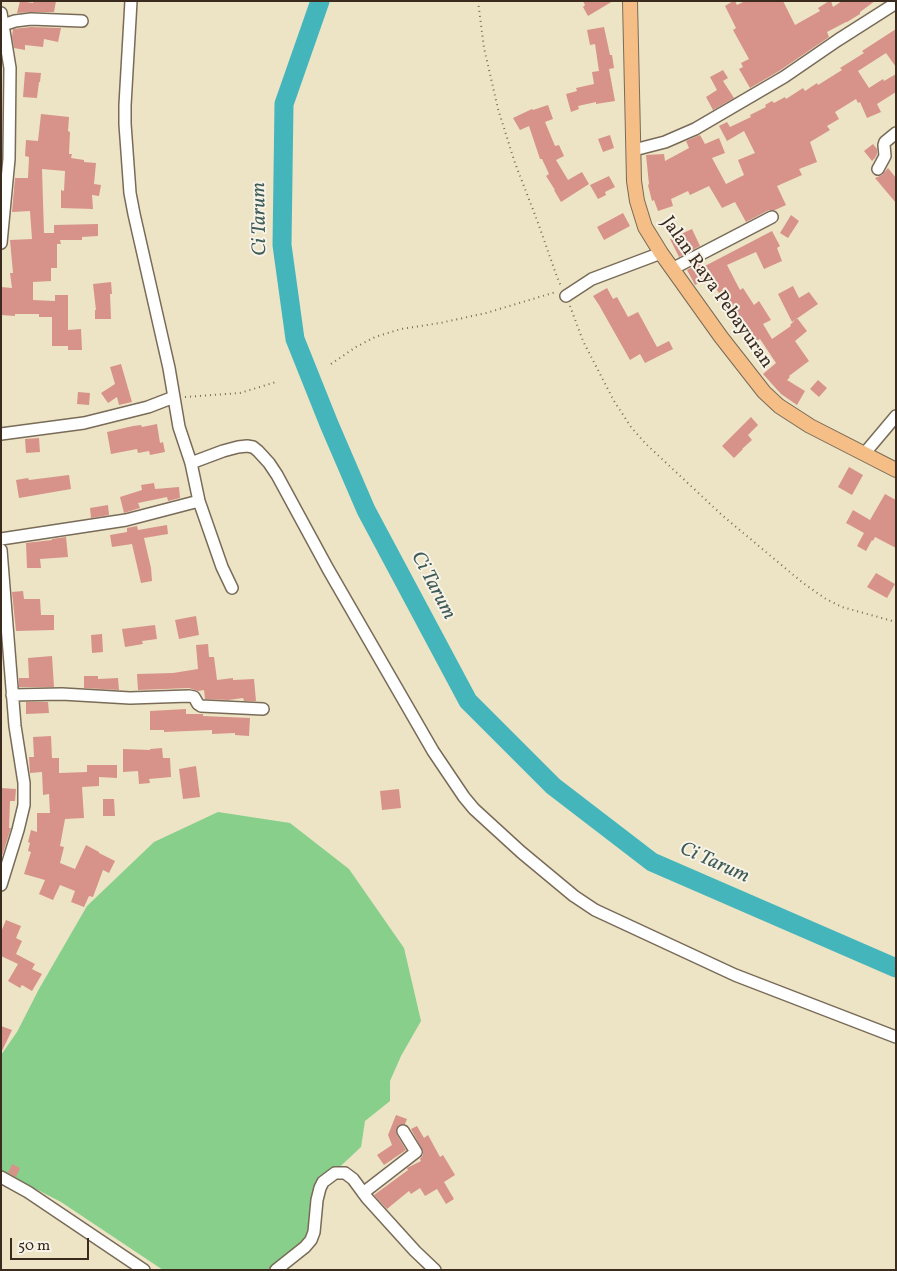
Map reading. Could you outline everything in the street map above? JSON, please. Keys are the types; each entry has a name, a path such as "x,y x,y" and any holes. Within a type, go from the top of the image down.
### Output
{"main road":[{"name":"Jalan Raya Pebayuran","path":"630,1 634,181 637,201 645,227 660,253 721,337 764,392 778,406 810,426 896,470"}],"street":[{"path":"131,1 125,114 130,193 180,427 191,463 199,502 222,567 232,588"},
{"path":"634,150 665,142 695,129 784,77 896,3"},
{"path":"1,243 10,68 2,19 15,21 30,19 82,21"},
{"path":"878,169 885,156 885,142 896,133"},
{"path":"672,269 772,218"},
{"path":"566,296 592,279 660,253"},
{"path":"1,434 84,423 148,407 174,397"},
{"path":"864,454 896,416"},
{"path":"191,463 238,446 253,447 270,463 328,569 433,751 459,789 474,808 574,896 595,910 735,975 896,1037"},
{"path":"1,539 126,520 199,502"},
{"path":"1,550 14,719 24,783 24,805 1,885"},
{"path":"12,694 62,694 137,698 189,696 194,697 201,706 263,709"},
{"path":"1,719 14,719"},
{"path":"363,1192 416,1152 403,1131"},
{"path":"276,1270 311,1240 314,1232 320,1188 323,1182 335,1173 344,1173 353,1179 435,1270"},
{"path":"1,1177 28,1192 144,1270"}],"path":[{"path":"331,364 356,347 384,334 486,313 563,289 557,278 515,163 498,109 484,48 478,1"},
{"path":"566,296 583,341 614,401 631,427 646,444 723,516 803,583 826,599 842,607 896,622"},
{"path":"174,397 240,392 276,382"}],"green space":[{"path":"218,812 290,823 349,869 404,948 421,1021 401,1056 390,1081 390,1101 365,1121 361,1147 329,1177 311,1240 276,1270 163,1270 61,1202 1,1171 1,1055 17,1032 39,989 87,906 154,842"}],"building":[{"path":"20,1 33,3 34,1 56,1 54,12 17,13"},
{"path":"583,1 613,1 588,16 583,7 585,5"},
{"path":"733,1 737,5 745,1 783,1 795,25 820,11 818,8 829,1 831,1 833,7 842,1 875,1 860,12 860,14 827,32 829,37 750,88 739,69 743,67 741,63 749,59 733,30 736,28 725,6"},
{"path":"31,27 61,28 58,42 44,39 43,47 25,45 25,50 14,48 13,29"},
{"path":"604,27 614,68 609,69 615,101 596,104 596,102 578,106 579,109 571,112 566,94 577,91 576,88 594,84 592,72 599,71 595,44 590,45 587,30"},
{"path":"896,29 896,67 886,53 858,71 869,88 883,79 884,81 896,74 896,92 877,104 881,112 867,118 860,102 858,103 856,99 835,112 839,119 827,126 830,130 810,142 817,162 799,169 802,175 777,186 786,205 775,210 769,210 746,222 735,202 722,208 709,186 690,195 688,191 671,199 673,206 658,211 654,200 652,201 648,185 646,155 664,154 665,161 689,148 686,141 700,135 705,144 719,138 725,153 712,158 726,184 744,175 738,160 755,153 744,131 727,141 719,126 727,122 730,127 751,117 750,115 766,107 765,105 772,101 774,103 785,97 786,99 803,88 805,91 817,83 818,85 864,53 862,51"},
{"path":"723,70 728,78 723,81 734,98 713,110 706,97 717,90 710,77"},
{"path":"25,72 41,73 37,98 23,97"},
{"path":"548,105 553,119 545,122 555,146 559,145 564,156 556,160 568,180 582,172 589,184 561,202 546,176 549,174 542,159 540,159 529,126 520,130 513,118 532,109"},
{"path":"41,114 69,117 69,154 72,154 71,158 96,163 94,184 101,185 99,196 92,195 93,209 61,208 61,190 64,191 65,171 42,169 44,233 54,233 54,225 98,224 98,236 82,237 82,240 60,240 61,244 57,244 57,268 51,268 51,281 33,282 33,300 55,301 55,295 68,295 68,330 81,329 82,350 68,350 68,346 52,346 52,317 39,317 39,314 1,315 1,287 12,288 10,273 13,273 10,240 32,239 30,211 12,212 15,178 28,178 29,157 25,156 26,140 38,141"},
{"path":"610,135 614,148 603,152 598,139"},
{"path":"873,144 877,149 877,154 872,161 864,151"},
{"path":"888,168 896,178 896,203 875,178 882,175"},
{"path":"609,176 615,187 605,192 606,195 598,199 590,185"},
{"path":"623,213 630,226 604,240 597,227"},
{"path":"791,215 799,221 788,238 780,233"},
{"path":"692,229 700,246 679,257 670,239"},
{"path":"772,231 780,246 777,248 782,261 764,269 756,252 727,265 740,290 743,288 754,305 759,301 771,320 763,324 772,339 791,326 797,318 807,331 795,341 809,361 789,376 787,380 805,391 797,405 781,394 763,374 776,363 760,339 753,343 733,310 731,311 710,278 695,285 687,270 700,263 703,267"},
{"path":"111,282 111,319 95,319 96,310 93,284"},
{"path":"793,286 799,298 809,292 818,304 792,322 778,294"},
{"path":"607,288 613,299 617,297 628,317 638,312 657,347 669,341 673,349 645,363 640,354 630,360 593,296"},
{"path":"121,364 132,402 119,405 117,397 108,403 101,393 115,384 110,367"},
{"path":"818,380 827,388 819,397 810,389"},
{"path":"78,392 90,393 89,405 77,404"},
{"path":"751,417 758,425 748,435 752,440 734,458 722,446"},
{"path":"157,424 160,443 163,442 165,452 150,455 149,451 138,453 137,449 111,454 107,432 133,426 141,425 142,427"},
{"path":"39,438 40,452 26,453 25,439"},
{"path":"849,467 863,475 852,495 838,487"},
{"path":"69,475 71,489 19,498 16,480"},
{"path":"154,483 155,489 179,487 180,498 168,501 167,497 138,503 140,508 124,513 120,497 142,490 141,485"},
{"path":"885,494 896,500 896,548 875,537 866,551 857,546 864,533 846,523 853,510 870,520"},
{"path":"108,505 109,515 91,518 90,508"},
{"path":"167,525 168,534 144,538 152,581 141,583 132,544 112,547 110,535 127,532 127,528 137,526 138,530"},
{"path":"66,537 68,557 40,559 41,568 27,568 26,543"},
{"path":"876,573 895,584 887,598 867,587"},
{"path":"23,591 24,599 40,599 41,615 54,615 54,630 16,631 12,592"},
{"path":"196,616 199,635 179,639 175,620"},
{"path":"155,625 157,639 142,641 143,644 125,647 122,629"},
{"path":"102,634 103,652 92,653 91,635"},
{"path":"208,644 209,657 214,657 217,680 233,678 233,680 254,679 256,701 244,701 243,698 228,700 205,699 204,690 198,691 189,688 138,690 137,674 173,673 198,669 196,645"},
{"path":"52,656 54,687 19,687 19,678 29,678 28,658"},
{"path":"84,676 98,676 98,679 118,678 119,690 84,688"},
{"path":"26,702 48,702 49,713 26,714"},
{"path":"186,709 186,714 250,718 249,736 235,735 235,733 212,734 212,730 164,732 164,730 150,730 150,711"},
{"path":"51,736 52,758 59,758 59,773 87,772 87,765 117,765 117,778 99,777 99,786 82,787 84,818 65,819 60,846 64,847 60,863 75,869 86,845 115,861 109,873 103,870 93,897 89,896 84,907 71,902 75,891 60,885 53,900 39,894 45,880 24,874 31,852 28,851 30,843 28,842 31,830 37,832 37,813 50,813 49,794 43,795 42,772 30,773 29,757 34,757 33,737"},
{"path":"162,748 163,758 170,758 171,777 149,779 150,783 139,784 138,771 123,772 123,749 150,750"},
{"path":"196,766 200,797 183,799 179,769"},
{"path":"1,788 16,789 15,801 10,801 9,828 11,828 1,859"},
{"path":"399,789 401,808 382,810 380,791"},
{"path":"103,799 114,799 115,816 103,816"},
{"path":"6,920 21,926 16,938 22,941 16,954 35,964 32,969 42,974 32,991 22,985 20,988 8,981 18,964 1,956 1,932"},
{"path":"1,1026 12,1030 1,1053"},
{"path":"396,1115 407,1119 405,1124 399,1125 396,1131 406,1150 384,1165 377,1155 392,1145 388,1135"},
{"path":"417,1126 424,1138 428,1135 440,1157 443,1155 455,1175 444,1182 454,1199 446,1204 437,1189 425,1196 420,1188 411,1194 409,1191 387,1209 374,1195 408,1170 407,1168 421,1161 423,1151 411,1129"},
{"path":"12,1164 20,1168 16,1177 8,1173"}],"waterway":[{"name":"Ci Tarum","path":"320,1 284,104 282,245 295,339 366,510 468,701 553,786 652,862 896,968"}]}
